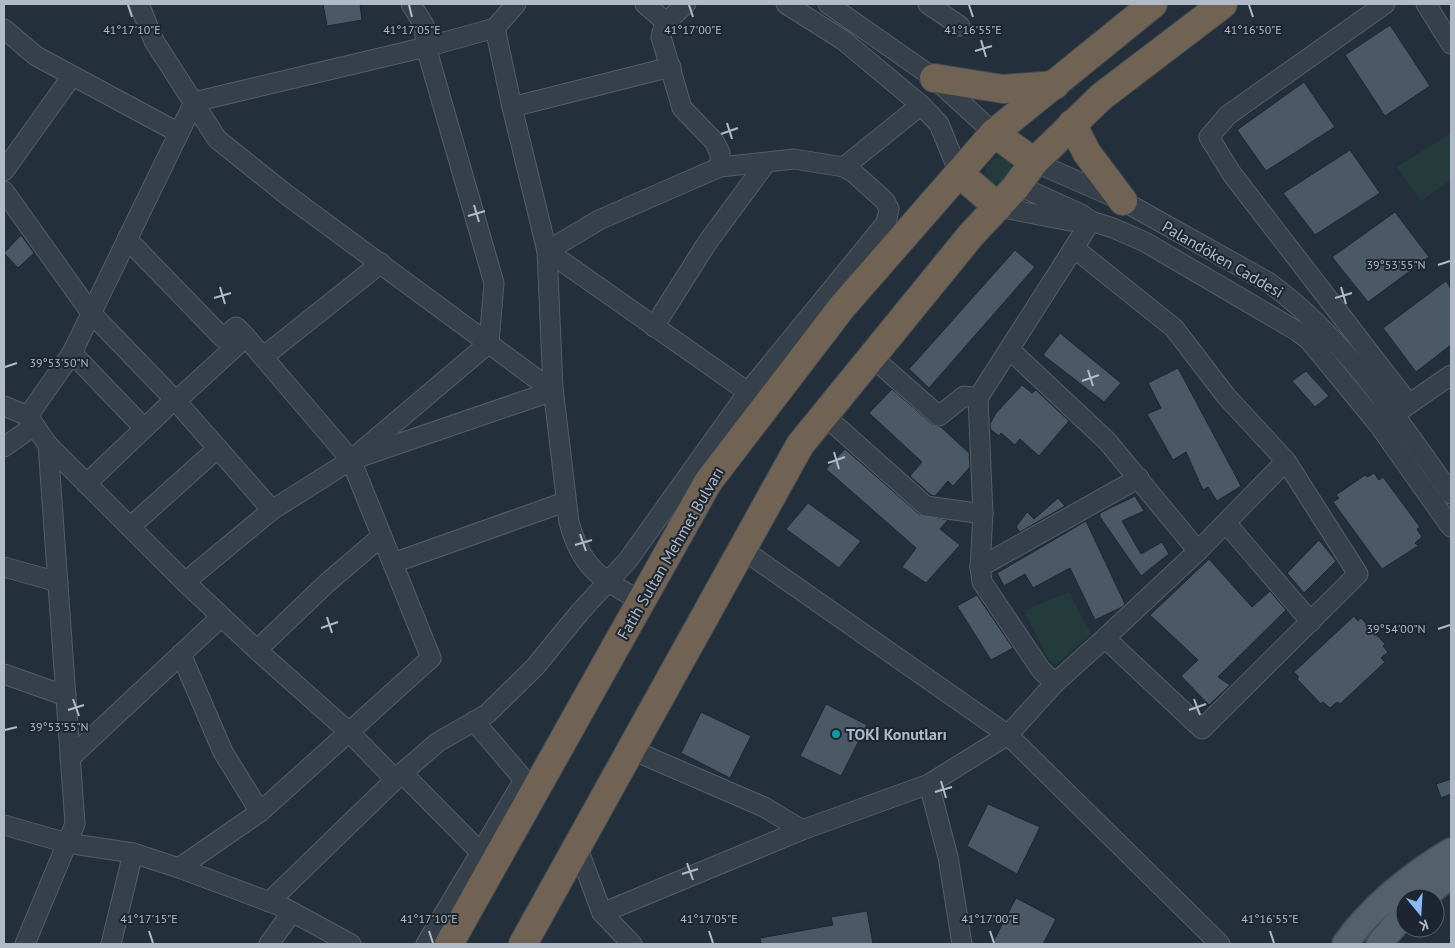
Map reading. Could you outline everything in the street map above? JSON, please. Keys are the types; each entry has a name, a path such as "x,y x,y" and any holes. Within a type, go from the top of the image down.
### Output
{"highway":[{"path":"1034,162 994,133 1153,4"},
{"path":"523,944 800,446 971,235 1017,185 1034,162 1101,97 1223,4"},
{"path":"934,78 1003,89 1055,85"},
{"path":"1072,124 1087,153 1123,201"},
{"name":"Fatih Sultan Mehmet Bulvarı","path":"449,944 487,859 642,602 708,482 842,306 994,133"},
{"path":"959,173 998,207"}],"main road":[{"path":"1345,944 1352,934 1394,892 1451,851"},
{"path":"1435,888 1451,875"},
{"path":"1379,944 1395,925"}],"street":[{"path":"139,4 154,41 194,102 216,140 287,195 553,391"},
{"path":"185,582 272,510 351,460 488,343 494,283 426,47 424,25 411,4"},
{"path":"194,102 426,47 495,28 516,4"},
{"path":"645,4 667,23"},
{"path":"686,4 667,23 661,37 682,108 714,141 720,154 720,167"},
{"path":"786,4 843,40 921,105 939,124 959,173"},
{"path":"828,4 934,78 994,133"},
{"path":"928,4 960,26"},
{"path":"1385,4 1228,115 1209,138 1394,414 1451,375"},
{"path":"1426,4 1451,44"},
{"path":"495,28 547,251 553,391 565,502 574,540 588,566 607,581 642,602"},
{"path":"4,29 36,56 179,133"},
{"path":"512,107 671,67"},
{"path":"4,171 72,76"},
{"path":"4,447 31,421 72,353 194,102"},
{"path":"844,167 921,105"},
{"path":"270,902 399,776 438,742 487,714 535,667 607,581 628,560 748,392 888,219 889,209 885,200 844,167 794,159 720,167 599,220 547,251"},
{"name":"Palandöken Caddesi","path":"1034,162 1123,201 1268,282 1286,295 1338,344 1394,414 1451,494"},
{"path":"654,327 707,243 766,163"},
{"name":"Palandöken Caddesi","path":"1017,185 1081,214 1091,221 1145,242 1298,331 1394,414 1451,527"},
{"path":"4,191 91,313 175,401 272,510"},
{"path":"1113,228 1123,201"},
{"name":"Palandöken Caddesi","path":"998,207 1070,221 1091,221"},
{"path":"1054,683 1041,670 982,582 980,567 983,514 978,398 1091,221"},
{"path":"128,239 223,338 236,327 351,460 431,658 260,812 178,868"},
{"path":"1074,248 1174,328 1226,396 1286,461 1358,574 1202,729 1105,638"},
{"path":"547,251 748,392"},
{"path":"263,357 381,263"},
{"path":"86,484 144,428 246,337"},
{"path":"1009,349 1107,441 1139,478 1183,536 1198,551"},
{"path":"72,353 144,428"},
{"path":"873,358 939,416 964,396 978,398"},
{"path":"351,460 553,391"},
{"path":"4,406 31,421 48,445 185,582 257,650 399,776 487,859 426,944"},
{"path":"825,416 926,506 983,514"},
{"path":"25,944 75,824 48,445"},
{"path":"130,527 218,448"},
{"path":"602,913 802,830 929,784 1008,735 1054,683 1198,551 1286,461"},
{"path":"980,567 1139,478"},
{"path":"393,563 565,502"},
{"path":"1226,523 1311,622"},
{"path":"257,650 327,583 382,536"},
{"path":"742,549 1008,735 1220,944"},
{"path":"4,567 58,582"},
{"path":"70,758 222,617"},
{"path":"182,654 223,752 260,812"},
{"path":"4,674 66,696"},
{"path":"474,722 530,786"},
{"path":"632,750 764,807 802,830"},
{"path":"929,784 948,857 962,944"},
{"path":"4,825 67,843 133,853 178,868 270,902 351,944"},
{"path":"577,846 602,913 632,944"},
{"path":"111,944 133,853"},
{"path":"269,944 292,912"}],"green space":[{"path":"1451,133 1451,180 1421,201 1397,167"},
{"path":"999,158 1008,162 1012,171 1008,180 999,184 990,180 986,171 990,162"},
{"path":"1069,592 1091,634 1056,664 1049,660 1024,611"}],"building":[{"path":"323,4 360,4 362,20 327,26"},
{"path":"1390,25 1430,86 1385,116 1345,55"},
{"path":"1304,82 1335,127 1266,171 1237,130"},
{"path":"1350,150 1380,193 1315,235 1283,193"},
{"path":"1395,212 1429,257 1368,302 1332,257"},
{"path":"21,235 34,253 18,268 4,253"},
{"path":"1015,250 1035,267 929,388 909,369"},
{"path":"1446,281 1451,289 1451,345 1416,372 1383,328"},
{"path":"1060,333 1121,383 1104,402 1043,355"},
{"path":"1178,368 1241,486 1217,501 1208,487 1203,490 1186,452 1173,460 1147,414 1161,408 1148,383"},
{"path":"1306,371 1329,396 1315,407 1292,381"},
{"path":"1022,385 1032,393 1036,390 1069,421 1039,456 1020,439 1015,445 1001,433 999,436 991,430 990,424 996,413"},
{"path":"892,389 932,424 941,427 969,453 970,467 953,486 948,481 935,496 931,495 910,476 922,462 869,413"},
{"path":"845,449 919,514 948,520 940,529 960,545 926,583 902,567 916,548 826,469"},
{"path":"1374,473 1379,480 1383,477 1420,527 1417,529 1422,537 1415,543 1418,546 1382,569 1333,502 1339,498 1336,495 1365,475 1367,477"},
{"path":"1135,496 1144,511 1122,521 1141,554 1162,542 1169,554 1141,576 1100,517 1100,513"},
{"path":"1058,498 1065,506 1020,532 1016,527 1027,512 1034,519"},
{"path":"808,503 861,541 839,568 786,529"},
{"path":"1086,521 1125,604 1122,607 1095,620 1070,568 1033,588 1025,574 1004,586 997,573"},
{"path":"1319,540 1336,561 1304,593 1287,573"},
{"path":"1209,559 1252,607 1270,591 1286,610 1218,677 1230,685 1209,705 1181,676 1198,660 1150,615"},
{"path":"977,595 1013,648 991,660 957,606"},
{"path":"1354,616 1358,621 1361,618 1385,644 1383,646 1388,652 1381,658 1385,662 1340,704 1337,702 1330,708 1323,702 1321,704 1297,679 1299,677 1294,672"},
{"name":"TOKİ Konutları","path":"826,704 867,725 841,776 800,756"},
{"path":"701,712 751,736 730,778 681,753"},
{"path":"1451,779 1451,794 1441,798 1436,784"},
{"path":"988,804 1040,827 1017,874 967,846"},
{"path":"1016,898 1056,919 1043,944 992,944"},
{"path":"867,911 873,944 761,944 760,938 833,925 831,917"}],"place":[{"name":"TOKİ Konutları","path":"836,734"}]}
